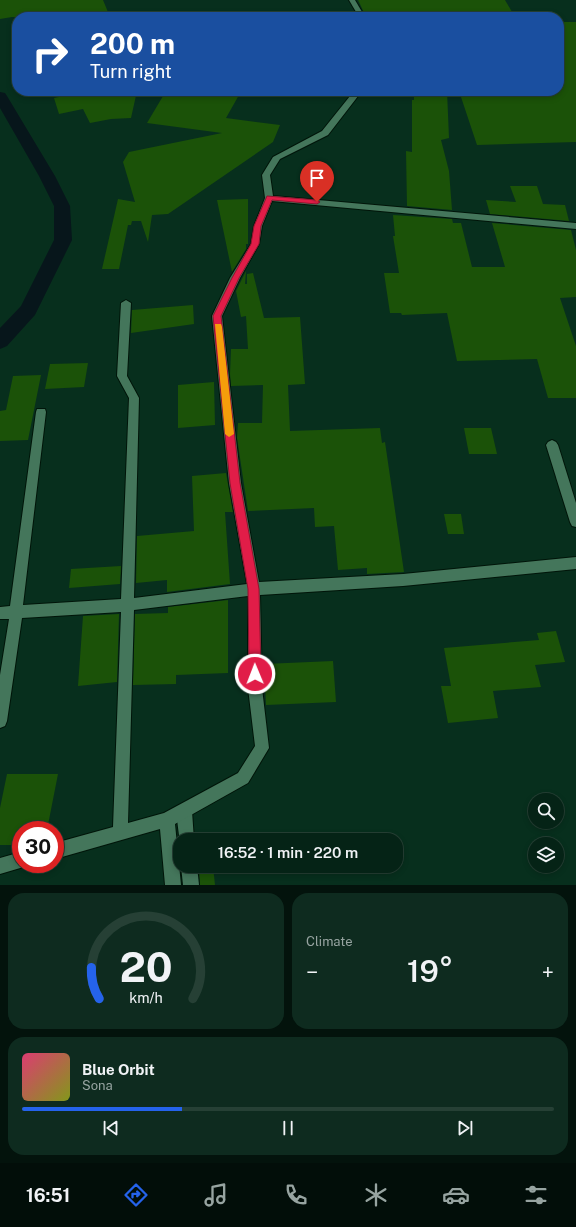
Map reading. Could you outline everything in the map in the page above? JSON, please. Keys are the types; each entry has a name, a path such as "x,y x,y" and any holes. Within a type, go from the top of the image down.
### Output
{"street":[{"path":"352,0 359,12"},
{"path":"64,849 167,820 243,778 262,748 255,688 254,589 235,483 217,316 235,278 255,244 258,226 269,198 266,175 277,157 325,133 354,96"},
{"path":"269,198 576,226"},
{"path":"120,833 126,605 134,398 122,376 126,303"},
{"path":"0,721 16,612 41,412"},
{"path":"552,445 576,522"},
{"path":"0,614 126,605 254,589 403,580 576,563"},
{"path":"184,811 186,833"},
{"path":"167,820 174,885"},
{"path":"0,866 12,863"},
{"path":"190,873 191,885"}],"building":[{"path":"0,0 103,0 108,12 12,12 12,17 0,19"},
{"path":"358,0 505,0 512,12 364,12"},
{"path":"564,22 576,22 576,142 477,145 461,96 564,96"},
{"path":"64,96 136,96 131,118 111,119 90,123 83,109 59,114 54,98"},
{"path":"163,96 238,96 226,118 280,125 273,142 168,214 152,215 148,242 141,221 132,221 131,225 128,225 119,269 102,269 118,199 135,202 123,162 129,152 222,133 147,123"},
{"path":"414,96 447,96 449,138 441,140 449,171 452,210 407,206 406,151 412,152 412,100 414,100"},
{"path":"510,186 537,186 543,204 565,205 569,221 490,214 486,200 516,202"},
{"path":"248,199 248,244 246,244 246,249 232,272 217,200"},
{"path":"393,215 452,219 453,223 461,223 472,267 505,267 492,223 571,230 576,250 576,297 560,298 576,346 576,398 548,398 537,359 457,361 447,313 402,315 401,313 390,313 384,273 399,273 393,236 395,236"},
{"path":"246,271 245,284 247,284 247,274 253,273 264,318 300,317 305,384 288,385 290,431 380,428 382,443 385,442 404,572 367,574 367,568 338,570 334,526 315,527 314,508 248,511 237,438 238,423 262,423 263,385 231,386 230,374 231,349 248,349 246,316 241,317 236,291"},
{"path":"193,305 194,324 131,333 132,310"},
{"path":"88,363 84,387 45,389 50,364"},
{"path":"41,375 28,440 0,441 0,411 6,410 13,376"},
{"path":"214,382 215,425 178,428 178,385"},
{"path":"464,428 491,428 497,454 469,454"},
{"path":"226,473 233,512 225,512 230,584 167,592 167,580 136,583 137,536 194,531 192,476"},
{"path":"444,514 461,514 464,534 448,534"},
{"path":"121,566 120,584 69,588 71,569"},
{"path":"228,600 228,673 176,675 176,684 133,685 135,614 168,613 168,607"},
{"path":"119,614 117,682 78,686 83,616"},
{"path":"556,631 565,662 535,665 541,687 493,691 498,718 448,723 441,686 451,686 444,648 539,640 537,633"},
{"path":"333,661 336,702 266,705 264,664"},
{"path":"7,774 58,774 49,821 12,821 12,845 0,845 0,808"},
{"path":"199,873 214,873 215,885 200,885"}],"waterway":[{"path":"0,96 47,176 62,206 63,240 28,310 0,341"}],"slow traffic":[{"path":"218,327 229,434"}],"route":[{"path":"255,674 254,589 235,483 222,375 217,316 235,278 255,244 258,226 269,198 317,202"}]}
